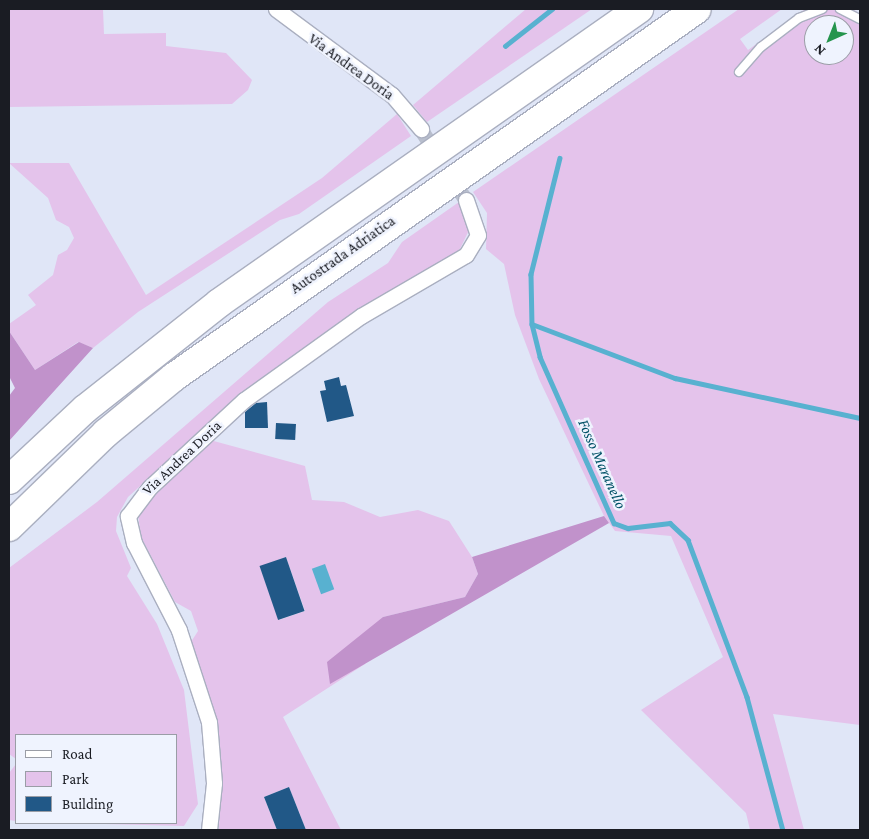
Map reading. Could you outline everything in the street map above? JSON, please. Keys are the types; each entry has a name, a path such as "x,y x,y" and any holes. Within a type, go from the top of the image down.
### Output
{"highway":[{"path":"9,480 85,409 219,303 639,9"},
{"name":"Autostrada Adriatica","path":"9,527 106,433 174,377 697,9"}],"street":[{"name":"Via Andrea Doria","path":"276,9 392,95 421,129"},
{"name":"Via Andrea Doria","path":"209,830 214,783 209,722 179,630 134,543 128,527 130,511 244,400 360,316 466,255 478,235 466,200"}],"lane":[{"path":"739,72 761,47 799,18 822,9"},
{"path":"840,9 860,20"}],"green space":[{"path":"9,9 103,9 104,34 166,33 166,46 226,53 252,80 248,90 232,104 9,107"},
{"path":"526,9 592,9 427,122 413,105"},
{"path":"739,9 782,9 740,39 748,50 805,9 853,9 860,14 860,725 773,714 804,830 750,830 746,813 641,710 723,657 671,536 615,531 604,516 539,379 515,315 504,264 486,249 487,213 473,192"},
{"path":"397,114 411,136 299,214 280,220 138,312 93,348 78,342 35,370 9,331 9,324 36,305 28,295 53,275 58,255 67,250 74,238 69,227 56,220 48,198 9,163 69,163 146,295 322,178"},
{"path":"459,202 470,228 459,251 239,397 128,497 117,517 116,531 131,568 127,576 157,624 184,690 198,804 184,826 105,824 178,824 178,734 15,734 15,758 9,754 9,568 97,502 328,302 388,263 402,242"},
{"path":"210,440 305,466 312,500 344,502 380,517 418,510 449,521 472,557 478,574 465,597 383,617 365,664 283,717 341,830 306,830 289,787 264,797 277,830 219,830 221,758 216,718 191,642 198,631 191,611 175,602 141,537 138,514 149,497","holes":["286,557 305,611 279,620 260,567"]},
{"path":"15,765 15,821 9,820 9,773"}],"shaded area":[{"path":"9,331 35,370 79,342 93,348 9,441 9,396 15,388 9,376"},
{"path":"604,516 609,523 330,684 327,662 383,617 465,597 478,574 472,557"}],"water":[{"path":"325,564 334,589 321,594 312,569"}],"building":[{"path":"339,377 341,386 346,385 354,416 327,422 320,391 326,390 324,381"},
{"path":"267,402 268,428 245,428 245,412 256,403"},
{"path":"276,423 296,424 295,440 275,439"},
{"path":"286,557 305,611 278,620 260,566"},
{"path":"289,787 306,830 277,830 264,797"}],"waterway":[{"name":"Fosso Maranello","path":"505,46 552,9"},
{"name":"Fosso Maranello","path":"560,158 531,274 532,324 540,357 614,523 628,528 670,523 688,540 747,697 783,830"},
{"path":"532,324 675,378 860,418"}],"tunnel":[{"path":"421,129 466,200"}]}
